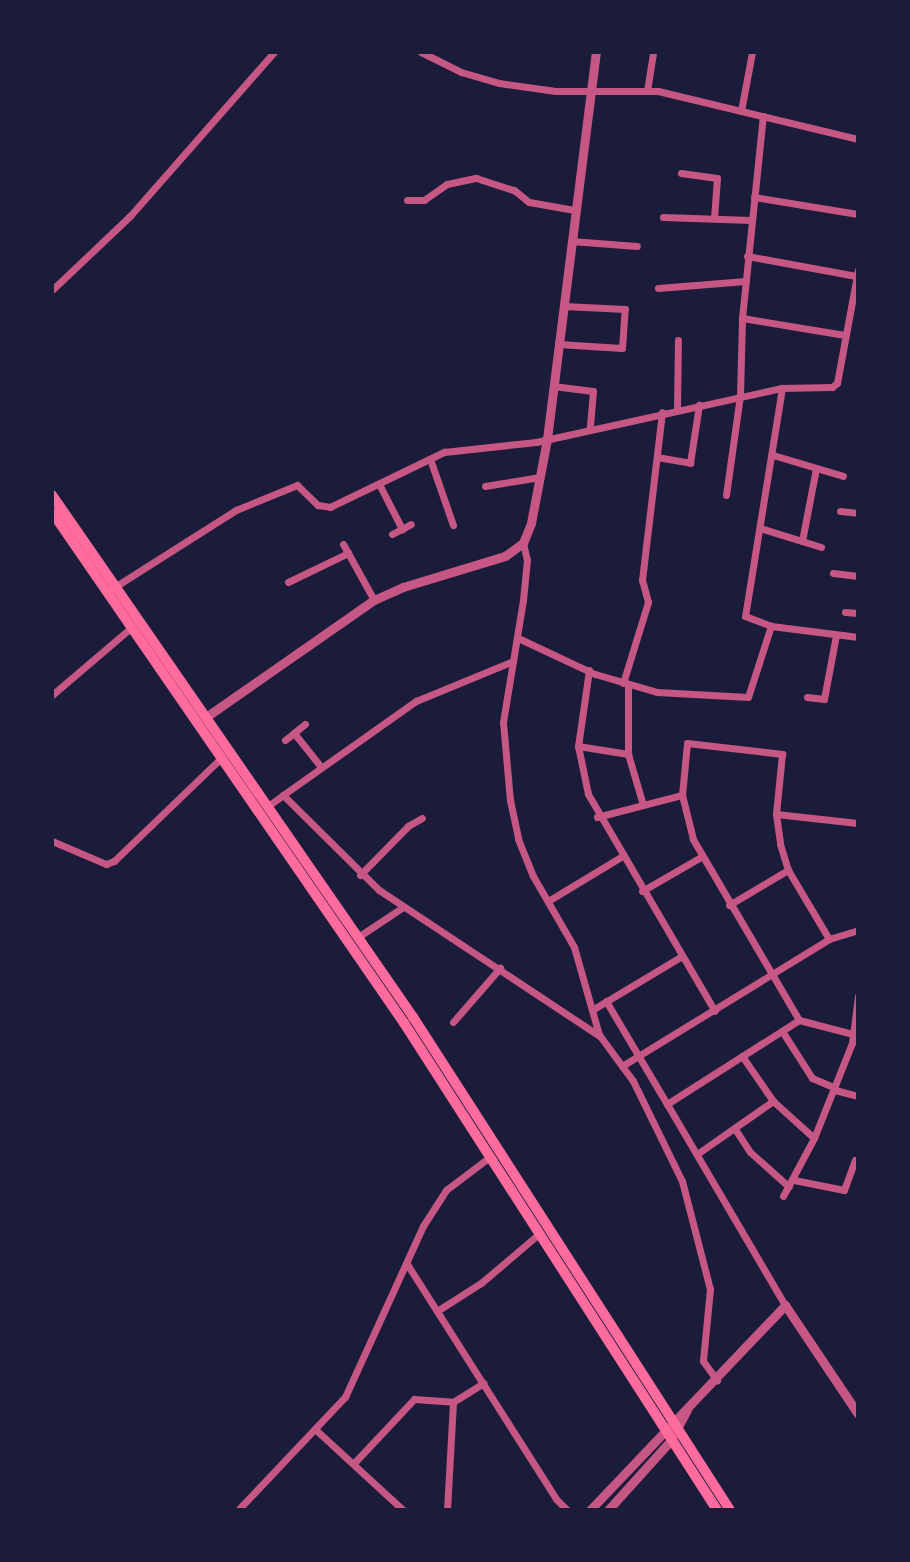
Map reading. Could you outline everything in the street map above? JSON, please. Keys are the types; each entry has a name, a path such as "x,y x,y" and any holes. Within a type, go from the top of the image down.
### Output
{"main road":[{"path":"52,495 132,627 730,1510"},
{"path":"52,512 206,717 358,937 671,1426 671,1440 716,1510"}],"street":[{"path":"52,290 130,216 274,52"},
{"path":"421,52 461,72 499,83 590,91 647,91 693,97 858,139"},
{"path":"596,52 547,439 523,543 527,560 518,638 503,722 510,800 518,839 574,947 600,1037"},
{"path":"647,91 653,52"},
{"path":"741,111 752,52"},
{"path":"726,495 740,396 747,256 763,116"},
{"path":"681,173 717,178 715,218"},
{"path":"407,200 424,200 447,184 476,178 514,190 529,202 574,211"},
{"path":"754,197 858,214"},
{"path":"663,217 751,220"},
{"path":"571,241 637,246"},
{"path":"111,589 236,510 297,485 318,505 330,507 444,452 547,439 782,388 832,387 837,383 857,273 747,256"},
{"path":"658,288 746,281"},
{"path":"558,344 622,348 625,309 563,306"},
{"path":"742,318 845,335"},
{"path":"677,409 678,340"},
{"path":"553,386 593,391 590,429"},
{"path":"782,388 745,615 771,626 858,637"},
{"path":"657,457 690,463 699,405"},
{"path":"643,805 628,754 625,683 648,602 642,580 662,412"},
{"path":"773,455 843,476"},
{"path":"430,459 453,525"},
{"path":"802,541 816,468"},
{"path":"485,486 540,477"},
{"path":"379,484 402,528"},
{"path":"840,511 858,513"},
{"path":"392,534 411,523"},
{"path":"760,528 821,547"},
{"path":"206,717 374,600 403,587 505,556 523,543"},
{"path":"343,544 374,600"},
{"path":"288,582 348,553"},
{"path":"833,573 858,576"},
{"path":"845,612 858,613"},
{"path":"518,638 589,670 657,692 748,697 771,626"},
{"path":"52,695 132,627"},
{"path":"807,697 824,699 836,635"},
{"path":"268,806 416,701 513,661"},
{"path":"589,670 578,746 597,817 715,1011"},
{"path":"285,740 305,724"},
{"path":"294,733 321,767"},
{"path":"829,939 788,870 776,814 782,754 687,743 682,795 701,857 799,1020 856,1035"},
{"path":"578,746 628,754"},
{"path":"52,841 106,864 114,861 222,757"},
{"path":"283,795 360,875 403,907 500,968 600,1037 622,1066 682,1181 710,1289 703,1361 717,1380"},
{"path":"597,817 682,795"},
{"path":"776,814 858,823"},
{"path":"360,875 408,826 422,818"},
{"path":"548,901 621,857"},
{"path":"642,891 701,857"},
{"path":"729,905 788,870"},
{"path":"358,937 403,907"},
{"path":"622,1066 640,1059 829,939 858,930"},
{"path":"592,1010 682,956"},
{"path":"453,1022 500,968"},
{"path":"783,1196 814,1138 856,1035 858,996"},
{"path":"606,1001 785,1305 858,1414"},
{"path":"667,1104 799,1020"},
{"path":"782,1031 812,1078 858,1096"},
{"path":"742,1056 773,1101 814,1138"},
{"path":"696,1154 773,1101"},
{"path":"735,1129 750,1152 791,1183 844,1190 854,1174 855,1160"},
{"path":"238,1510 345,1397 362,1369 407,1264 440,1198 491,1156"},
{"path":"437,1311 488,1277 540,1233"},
{"path":"407,1264 556,1499 567,1510"},
{"path":"590,1510 717,1380 785,1305"},
{"path":"354,1463 414,1399 453,1402 483,1383"},
{"path":"447,1510 453,1402"},
{"path":"316,1430 403,1510"},
{"path":"608,1510 671,1440"}]}
